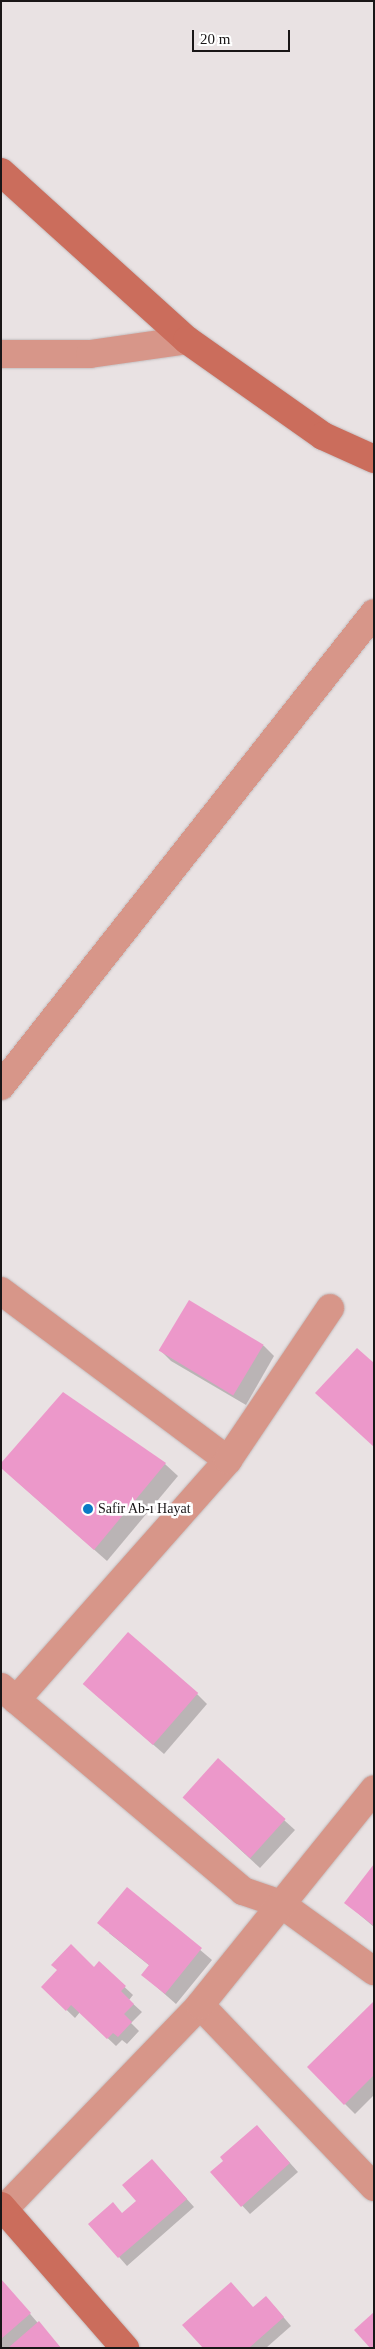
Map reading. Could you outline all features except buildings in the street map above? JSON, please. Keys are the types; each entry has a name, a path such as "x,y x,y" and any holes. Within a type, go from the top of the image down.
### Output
{"street":[{"path":"1,172 187,340 323,436 374,459"},
{"path":"1,354 90,354 187,340"},
{"path":"1,1086 374,613"},
{"path":"1,1291 228,1460"},
{"path":"330,1308 228,1460 9,1693 243,1891 281,1904 374,1971"},
{"path":"124,2348 2,2207 200,2005 374,1789"},
{"path":"200,2005 374,2187"}],"place":[{"name":"Safir Ab-ı Hayat","path":"88,1509"}]}
